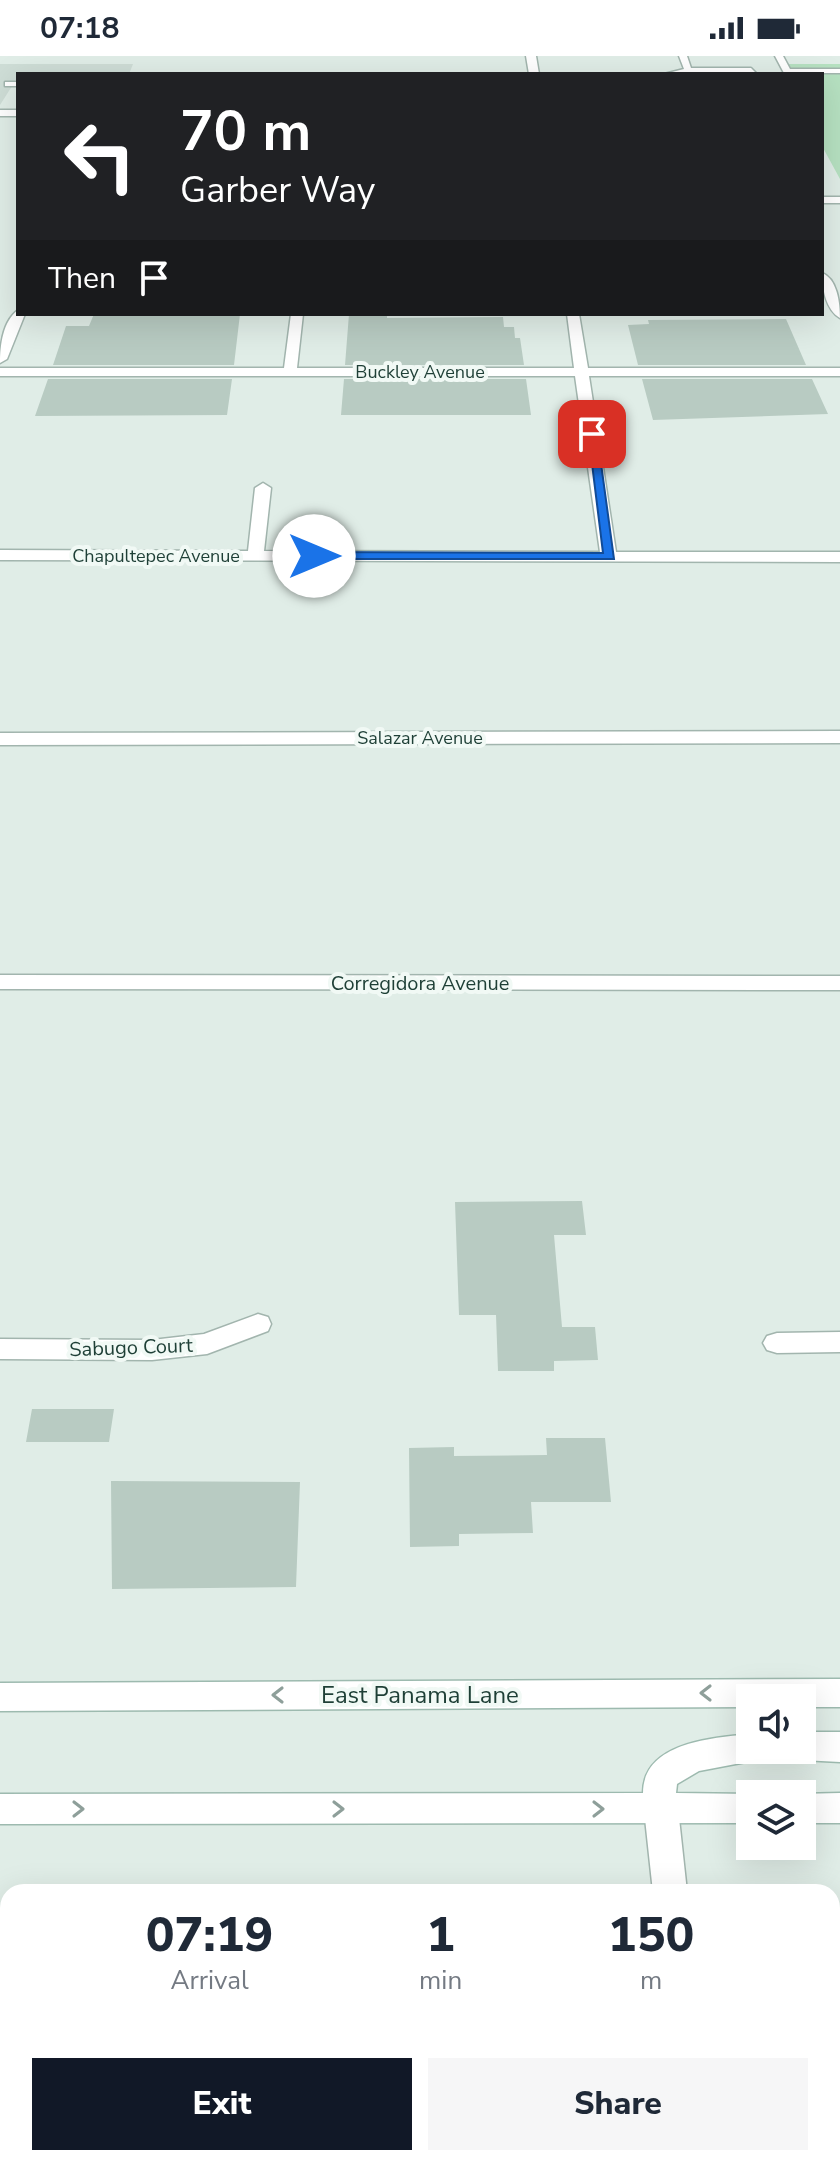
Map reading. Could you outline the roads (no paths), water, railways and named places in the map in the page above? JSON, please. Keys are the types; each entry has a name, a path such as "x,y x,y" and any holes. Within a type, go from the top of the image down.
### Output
{"street":[{"path":"824,278 840,314"},
{"path":"0,359 18,316"},
{"path":"290,372 297,316"},
{"path":"573,316 609,556"},
{"name":"Buckley Avenue","path":"0,372 840,372"},
{"path":"255,556 263,488"},
{"name":"Chapultepec Avenue","path":"0,555 840,557"},
{"name":"Salazar Avenue","path":"0,739 840,737"},
{"name":"Corregidora Avenue","path":"0,982 840,983"},
{"name":"Sabugo Court","path":"0,1349 152,1350 207,1344 258,1324"},
{"path":"777,1343 840,1342"},
{"name":"East Panama Lane","path":"0,1697 840,1693"},
{"path":"816,1746 840,1747"},
{"path":"669,1884 660,1782 673,1764 736,1750"},
{"path":"0,1809 736,1808"},
{"path":"816,1808 840,1808"}],"lane":[{"path":"683,56 688,70"},
{"path":"779,56 787,71 840,71"},
{"path":"678,72 752,72"}]}
